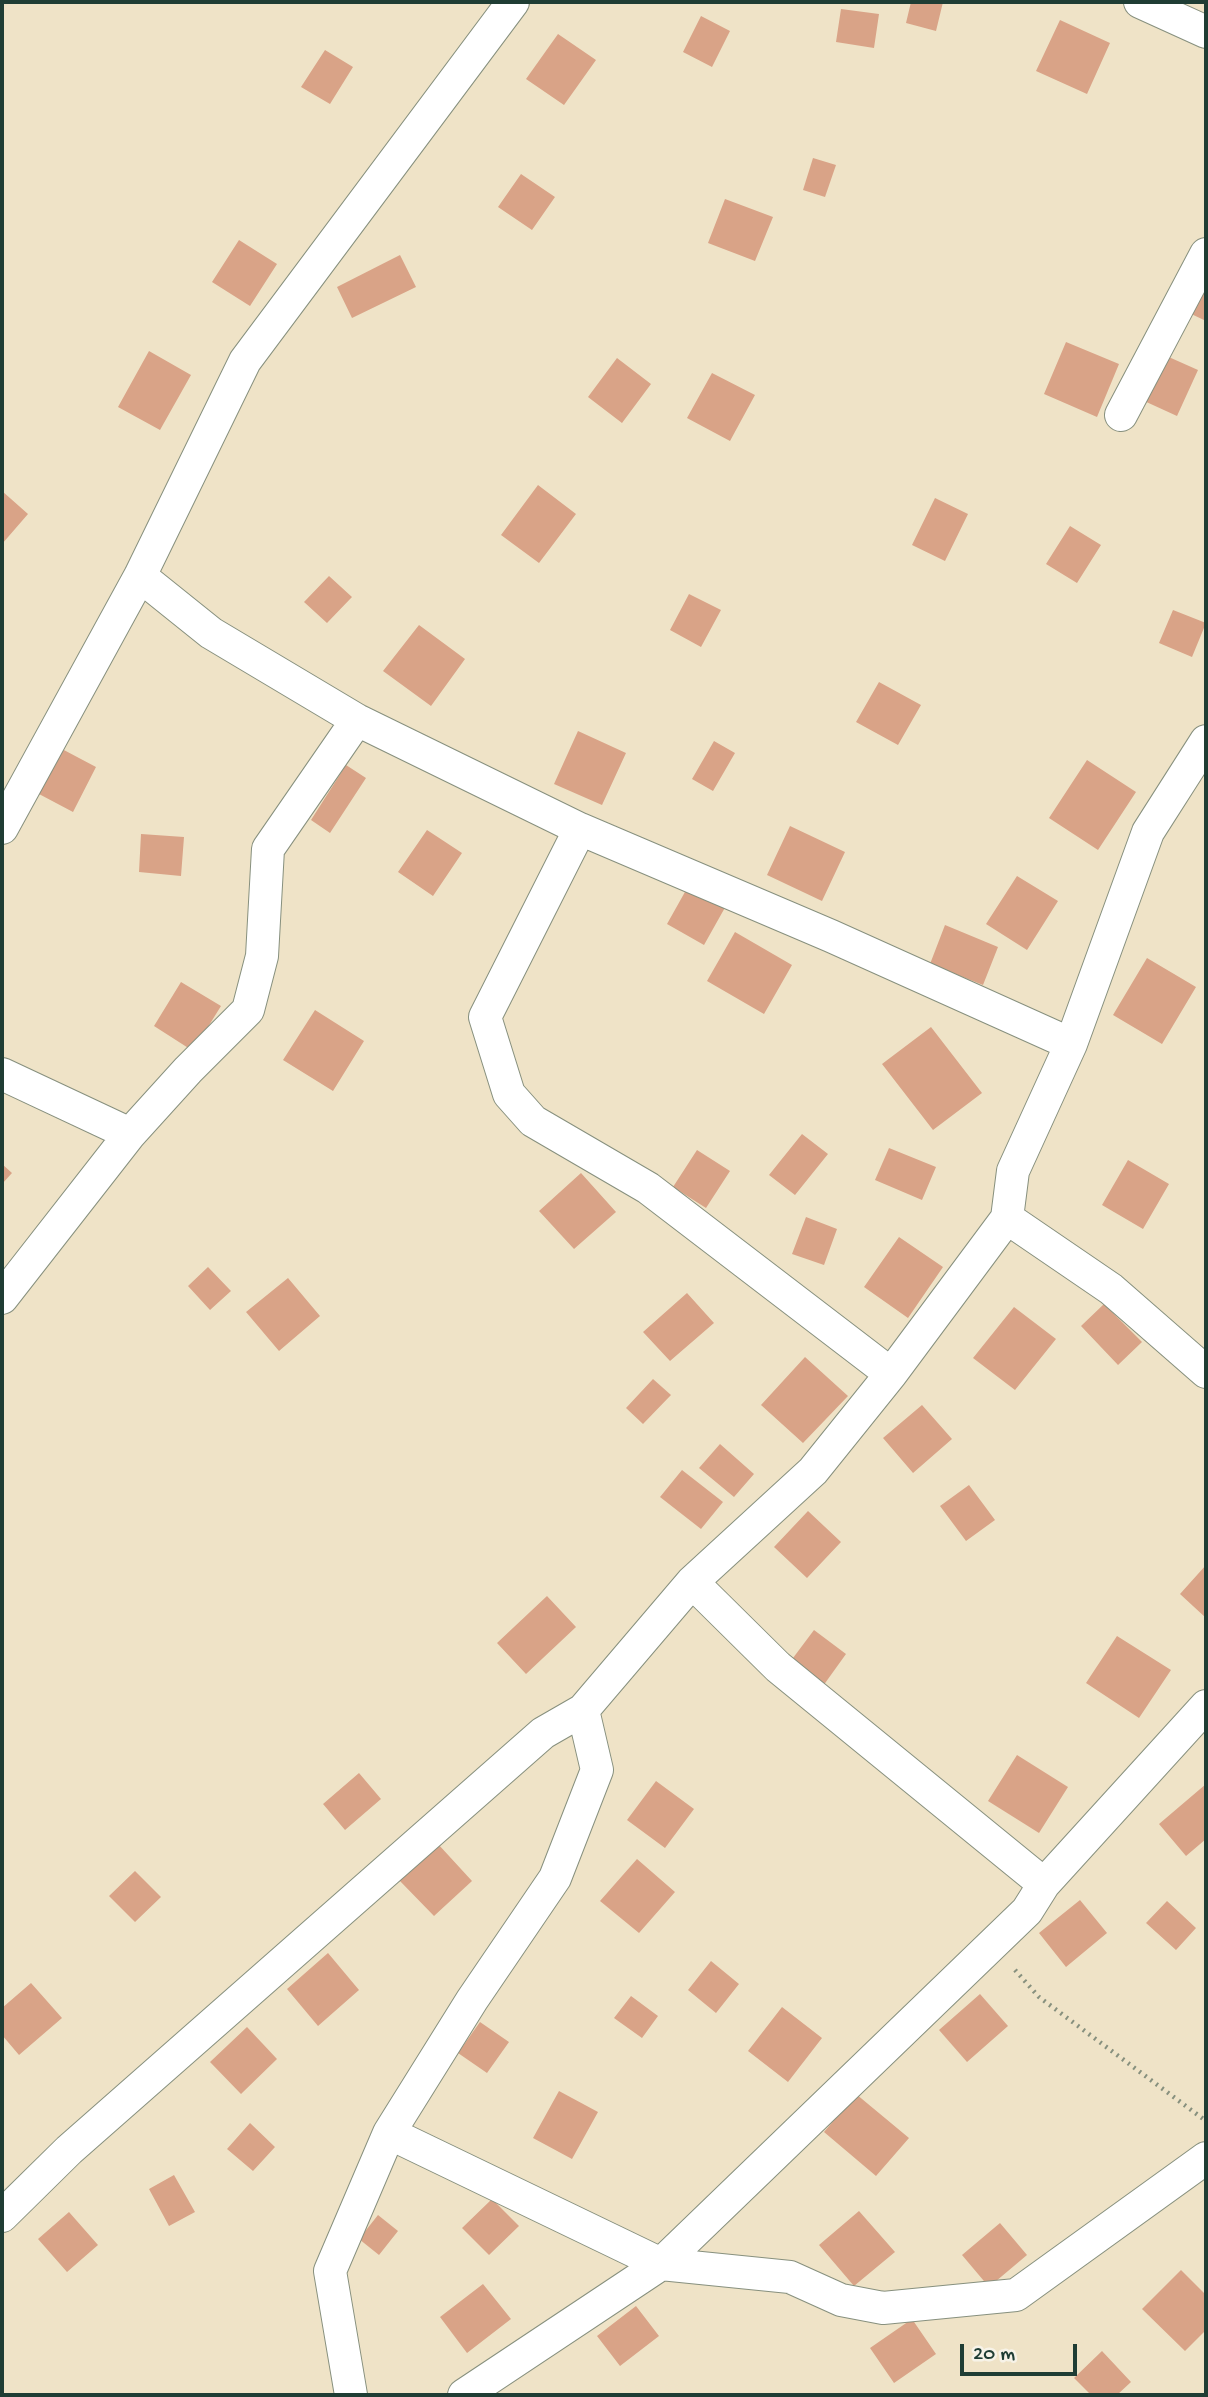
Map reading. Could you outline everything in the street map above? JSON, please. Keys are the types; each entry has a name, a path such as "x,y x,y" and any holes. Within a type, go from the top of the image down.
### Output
{"street":[{"path":"2,828 141,576 245,361 513,2"},
{"path":"1140,2 1206,32"},
{"path":"1121,415 1206,254"},
{"path":"141,576 211,634 357,720 580,829 831,936 1071,1044"},
{"path":"2,1298 130,1134 188,1070 248,1010 262,956 268,849 357,720"},
{"path":"2,2216 69,2150 543,1733 583,1710 692,1582 814,1471 891,1374 1007,1218 1013,1171 1071,1044 1149,832 1206,741"},
{"path":"580,829 485,1017 509,1094 533,1121 648,1188 891,1374"},
{"path":"2,1073 130,1134"},
{"path":"1007,1218 1111,1289 1206,1372"},
{"path":"692,1582 778,1667 1044,1884"},
{"path":"464,2395 661,2264 1027,1912 1044,1884 1206,1706"},
{"path":"351,2395 330,2271 389,2133 472,2000 555,1878 597,1770 583,1710"},
{"path":"389,2133 661,2264 790,2277 841,2300 883,2308 1016,2295 1206,2158"}],"path":[{"path":"992,1945 1039,1997 1206,2121"}],"building":[{"path":"911,2 943,2 936,31 906,23"},
{"path":"841,9 879,14 874,48 836,42"},
{"path":"701,16 730,31 712,67 683,52"},
{"path":"1060,20 1110,43 1087,94 1036,71"},
{"path":"558,34 596,60 564,105 526,79"},
{"path":"325,50 353,67 330,104 301,87"},
{"path":"813,158 836,165 825,197 803,190"},
{"path":"521,174 555,197 532,230 498,207"},
{"path":"725,199 773,217 755,261 708,243"},
{"path":"239,240 277,264 250,306 212,282"},
{"path":"400,255 416,287 352,318 337,287"},
{"path":"1206,268 1206,321 1185,311"},
{"path":"1066,342 1119,364 1097,417 1044,394"},
{"path":"149,351 191,375 160,430 118,407"},
{"path":"1162,354 1198,370 1177,416 1142,400"},
{"path":"617,358 651,384 622,423 588,397"},
{"path":"712,373 755,395 730,441 687,418"},
{"path":"538,485 576,514 539,563 501,535"},
{"path":"2,491 28,514 2,544"},
{"path":"935,498 968,514 945,561 912,545"},
{"path":"1070,526 1101,545 1077,583 1046,564"},
{"path":"329,576 352,597 327,623 304,602"},
{"path":"689,594 721,610 701,647 670,630"},
{"path":"1173,610 1206,623 1192,657 1159,643"},
{"path":"419,625 465,659 431,706 383,671"},
{"path":"879,682 921,705 898,745 856,722"},
{"path":"578,731 626,753 602,805 554,784"},
{"path":"714,741 735,753 713,791 692,779"},
{"path":"62,749 96,767 73,812 39,794"},
{"path":"1087,760 1136,792 1098,850 1049,818"},
{"path":"346,765 366,778 330,833 311,820"},
{"path":"790,826 845,852 822,901 767,875"},
{"path":"427,830 462,853 433,896 398,872"},
{"path":"141,834 184,837 181,876 139,872"},
{"path":"1017,876 1058,901 1027,950 986,924"},
{"path":"690,883 727,904 704,945 667,924"},
{"path":"945,925 998,947 983,985 930,964"},
{"path":"735,932 792,965 764,1014 707,981"},
{"path":"1147,958 1196,987 1162,1044 1113,1015"},
{"path":"181,982 221,1006 193,1051 154,1026"},
{"path":"315,1010 364,1041 333,1091 283,1060"},
{"path":"931,1027 982,1093 933,1130 882,1064"},
{"path":"802,1134 828,1154 795,1195 769,1175"},
{"path":"889,1148 936,1167 922,1200 875,1180"},
{"path":"697,1150 730,1171 706,1208 673,1187"},
{"path":"1128,1160 1169,1184 1143,1229 1102,1205"},
{"path":"2,1164 12,1173 2,1184"},
{"path":"581,1173 616,1212 574,1249 539,1211"},
{"path":"806,1217 837,1229 824,1265 792,1254"},
{"path":"899,1237 943,1267 908,1318 864,1287"},
{"path":"208,1267 231,1291 210,1310 188,1286"},
{"path":"288,1278 320,1316 279,1351 246,1312"},
{"path":"687,1293 714,1323 670,1361 643,1332"},
{"path":"1104,1304 1142,1342 1118,1365 1081,1326"},
{"path":"1014,1307 1056,1339 1015,1390 973,1358"},
{"path":"805,1357 848,1396 803,1443 761,1405"},
{"path":"653,1379 671,1395 643,1424 626,1408"},
{"path":"922,1405 952,1439 913,1473 883,1438"},
{"path":"720,1444 754,1474 734,1497 699,1468"},
{"path":"682,1470 723,1502 701,1529 660,1497"},
{"path":"969,1485 995,1520 966,1541 940,1506"},
{"path":"808,1511 841,1542 807,1578 774,1547"},
{"path":"1206,1565 1206,1618 1180,1594"},
{"path":"547,1596 576,1627 526,1674 497,1643"},
{"path":"814,1630 846,1654 823,1686 790,1662"},
{"path":"1117,1636 1171,1670 1139,1718 1086,1683"},
{"path":"1017,1755 1068,1787 1039,1833 988,1801"},
{"path":"359,1773 381,1799 345,1830 323,1804"},
{"path":"656,1781 694,1809 665,1848 627,1820"},
{"path":"1206,1784 1206,1839 1186,1856 1159,1824"},
{"path":"438,1844 472,1881 434,1916 399,1880"},
{"path":"637,1859 675,1892 639,1933 600,1901"},
{"path":"135,1871 161,1897 135,1922 109,1896"},
{"path":"1080,1900 1107,1933 1066,1967 1039,1933"},
{"path":"1167,1901 1196,1928 1176,1950 1146,1923"},
{"path":"328,1953 359,1990 318,2026 287,1989"},
{"path":"711,1961 739,1984 716,2013 688,1990"},
{"path":"31,1983 62,2018 19,2055 2,2035 2,2008"},
{"path":"980,1994 1008,2026 967,2062 939,2030"},
{"path":"631,1996 658,2016 642,2038 614,2018"},
{"path":"782,2007 822,2038 788,2082 748,2051"},
{"path":"480,2022 509,2042 487,2073 458,2053"},
{"path":"247,2027 277,2059 241,2094 210,2062"},
{"path":"559,2091 598,2112 572,2159 533,2138"},
{"path":"856,2094 909,2138 876,2176 824,2132"},
{"path":"250,2123 275,2147 253,2171 227,2149"},
{"path":"174,2175 195,2212 169,2226 149,2189"},
{"path":"492,2199 519,2226 489,2255 462,2228"},
{"path":"859,2211 895,2252 854,2286 819,2245"},
{"path":"69,2212 98,2245 67,2272 38,2239"},
{"path":"378,2215 398,2231 379,2255 359,2239"},
{"path":"1000,2223 1027,2255 989,2287 962,2255"},
{"path":"1181,2270 1206,2295 1206,2330 1185,2351 1142,2309"},
{"path":"483,2284 511,2319 467,2353 440,2317"},
{"path":"636,2306 659,2336 620,2366 597,2336"},
{"path":"912,2319 936,2354 894,2383 870,2348"},
{"path":"1102,2351 1131,2382 1117,2395 1091,2395 1074,2378"}]}
